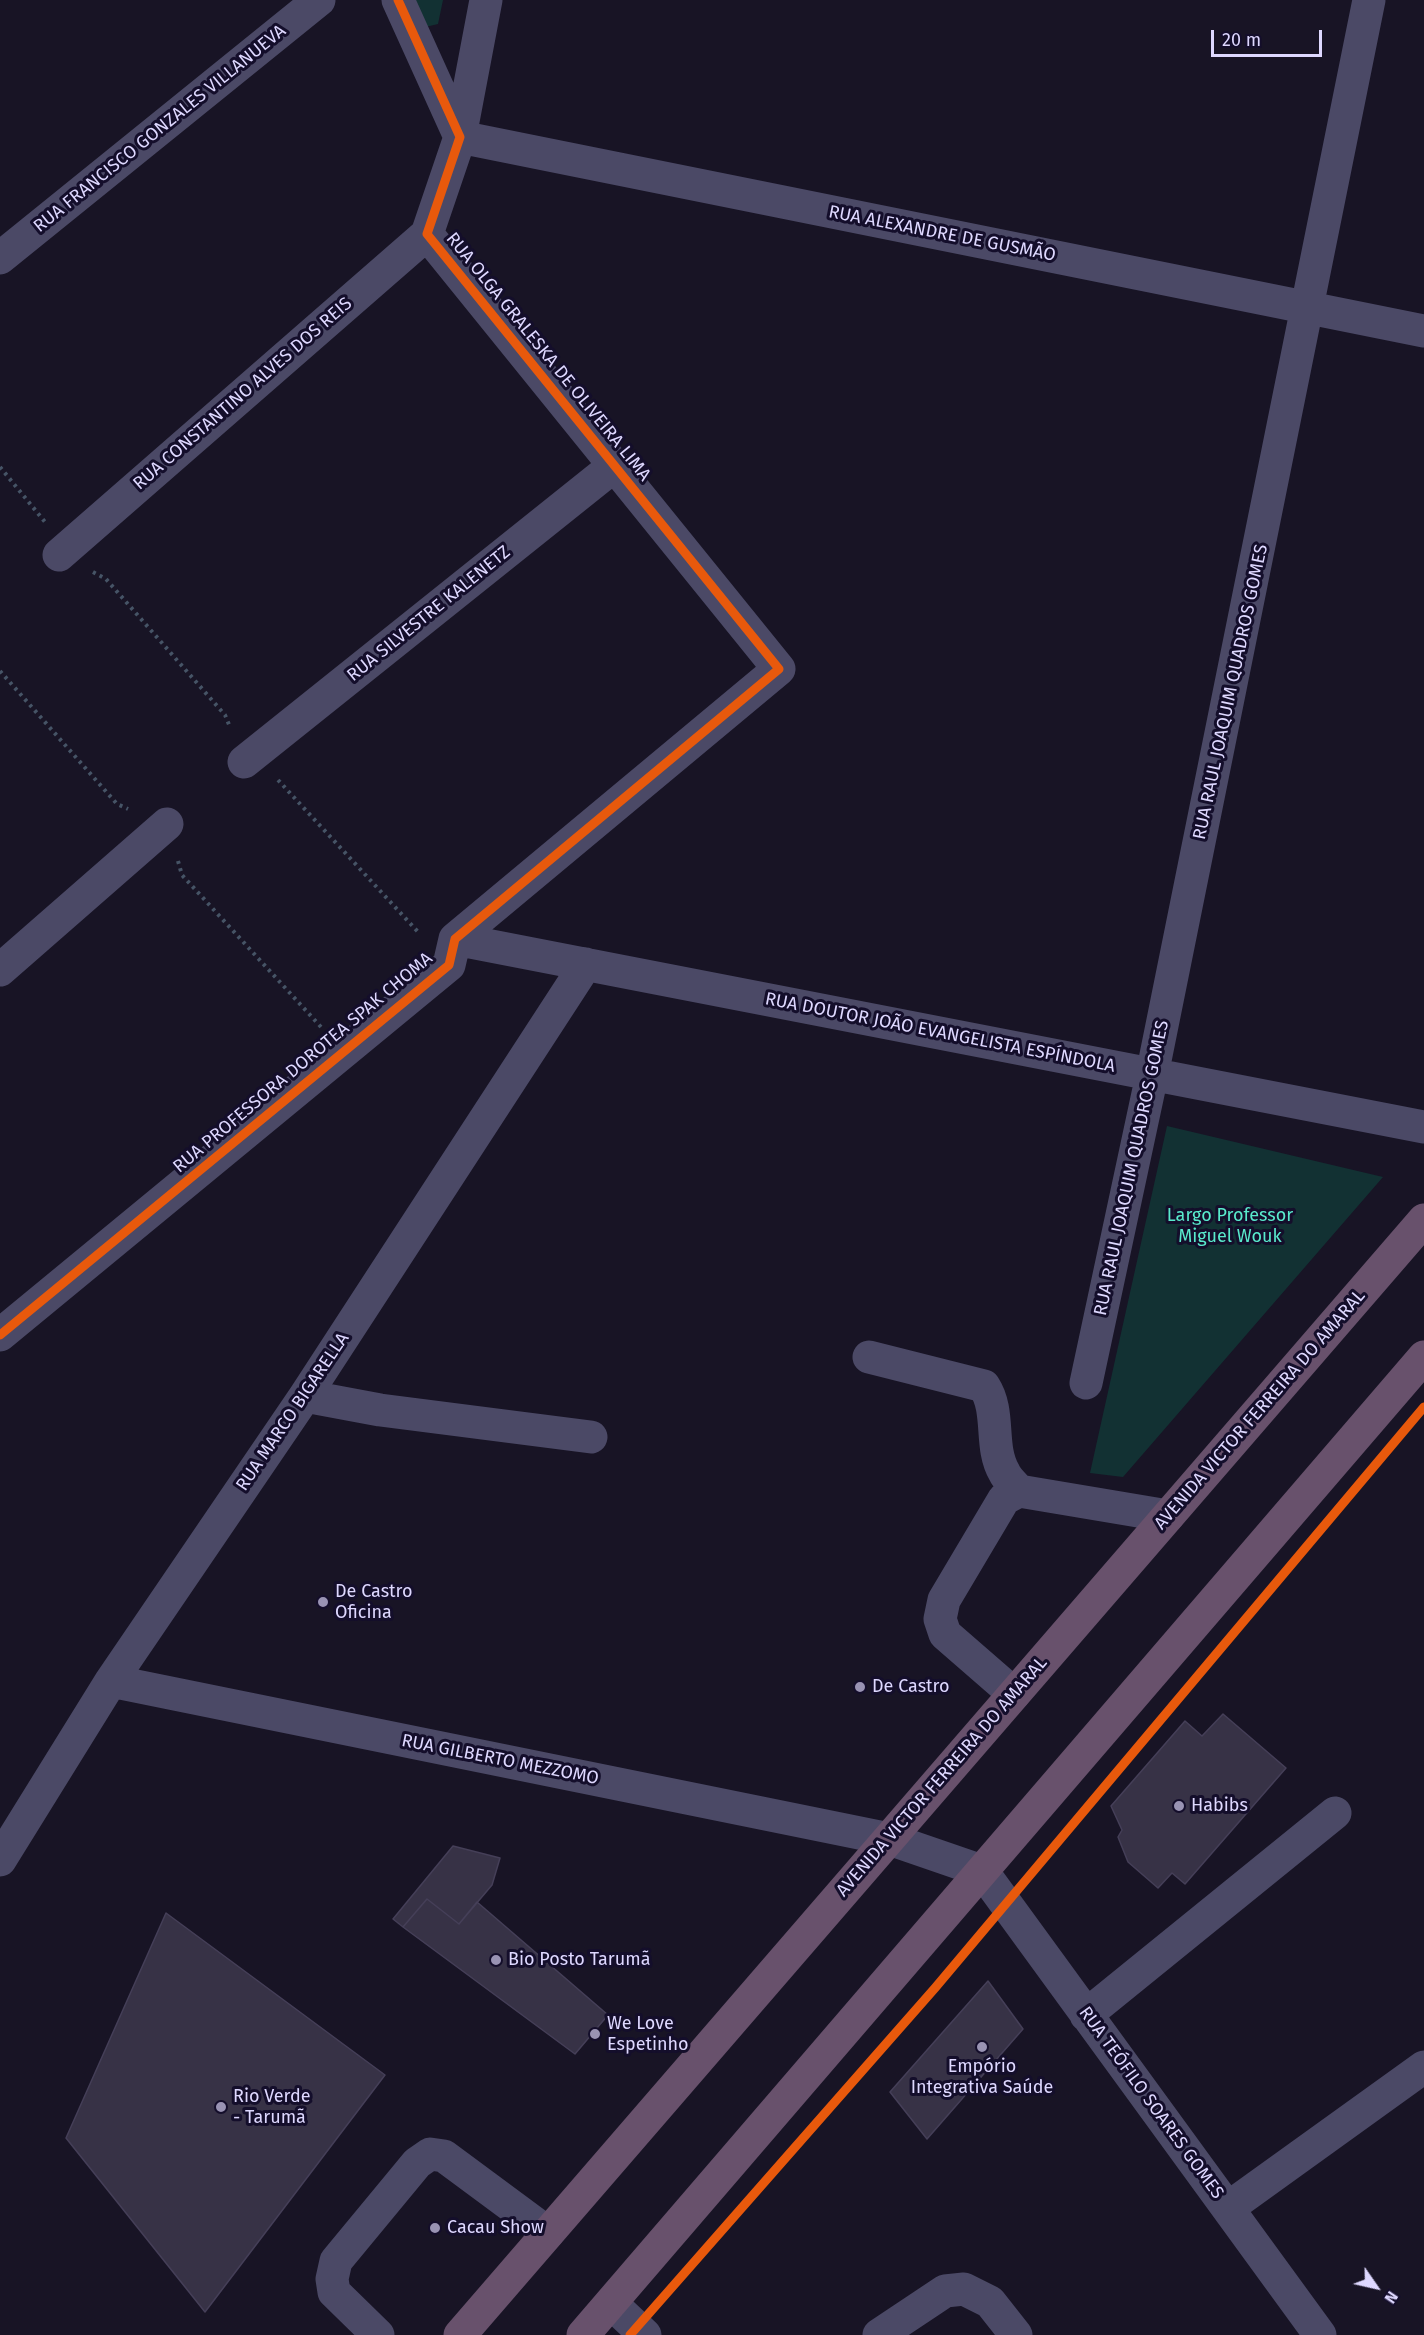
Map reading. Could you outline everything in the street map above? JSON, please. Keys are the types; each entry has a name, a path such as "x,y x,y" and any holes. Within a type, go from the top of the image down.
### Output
{"highway":[{"name":"AVENIDA VICTOR FERREIRA DO AMARAL","path":"460,2335 1424,1220"},
{"path":"584,2335 1424,1357"}],"street":[{"name":"RUA FRANCISCO GONZALES VILLANUEVA","path":"0,258 319,0"},
{"path":"398,0 460,137"},
{"name":"RUA OLGA GRALESKA DE OLIVEIRA LIMA","path":"486,0 460,137 427,234 779,669"},
{"name":"RUA RAUL JOAQUIM QUADROS GOMES","path":"1086,1383 1152,1075 1309,308 1369,0"},
{"name":"RUA ALEXANDRE DE GUSMÃO","path":"460,137 1424,331"},
{"name":"RUA CONSTANTINO ALVES DOS REIS","path":"59,555 427,234"},
{"name":"RUA SILVESTRE KALENETZ","path":"244,762 614,465"},
{"name":"RUA PROFESSORA DOROTEA SPAK CHOMA","path":"0,1335 452,952 779,669"},
{"path":"0,970 167,824"},
{"name":"RUA DOUTOR JOÃO EVANGELISTA ESPÍNDOLA","path":"452,952 586,964 1424,1128"},
{"name":"RUA MARCO BIGARELLA","path":"0,1860 111,1681 306,1396 586,964"},
{"path":"869,1357 984,1386 992,1398 1003,1472 1019,1491"},
{"path":"306,1396 380,1410 591,1437"},
{"path":"1014,1694 945,1634 940,1619 944,1600 1004,1499 1019,1491 1168,1516"},
{"name":"RUA GILBERTO MEZZOMO","path":"111,1681 889,1839 982,1871"},
{"path":"1086,2015 1335,1813"},
{"name":"RUA TEÓFILO SOARES GOMES","path":"982,1871 1320,2335"},
{"path":"1228,2208 1424,2067"},
{"path":"378,2335 334,2292 332,2279 336,2261 417,2163 429,2154 444,2156 548,2233"},
{"path":"879,2335 945,2291 964,2289 990,2302 1016,2335"},
{"path":"611,2303 645,2335"}],"path":[{"path":"0,467 43,518 59,555 106,579 225,715 244,762 283,782 452,952"}],"green space":[{"path":"409,0 443,0 438,24 417,29"},
{"name":"Largo Professor Miguel Wouk","path":"1167,1126 1383,1177 1123,1477 1090,1473"}],"building":[{"path":"1223,1714 1286,1768 1185,1884 1172,1873 1158,1888 1128,1862 1118,1837 1122,1830 1111,1806 1185,1721 1202,1736"},
{"path":"453,1846 500,1858 492,1885 459,1924 427,1899 403,1927 393,1919"},
{"name":"Bio Posto Tarumã","path":"427,1899 459,1924 477,1902 608,2015 575,2054 403,1927"},
{"name":"Rio Verde - Tarumã","path":"166,1913 385,2075 205,2312 66,2138"},
{"path":"988,1981 1023,2029 927,2139 890,2092"}],"cycle path":[{"path":"0,1335 449,965 455,939 779,669 427,234 460,137 398,0"},
{"path":"630,2335 935,1988 1424,1407"}],"place":[{"name":"De Castro Oficina","path":"323,1602"},
{"name":"De Castro","path":"860,1687"},
{"name":"Habibs","path":"1179,1806"},
{"name":"Bio Posto Tarumã","path":"496,1960"},
{"name":"We Love Espetinho","path":"595,2034"},
{"name":"Empório Integrativa Saúde","path":"982,2047"},
{"name":"Rio Verde - Tarumã","path":"221,2107"},
{"name":"Cacau Show","path":"435,2228"}]}
